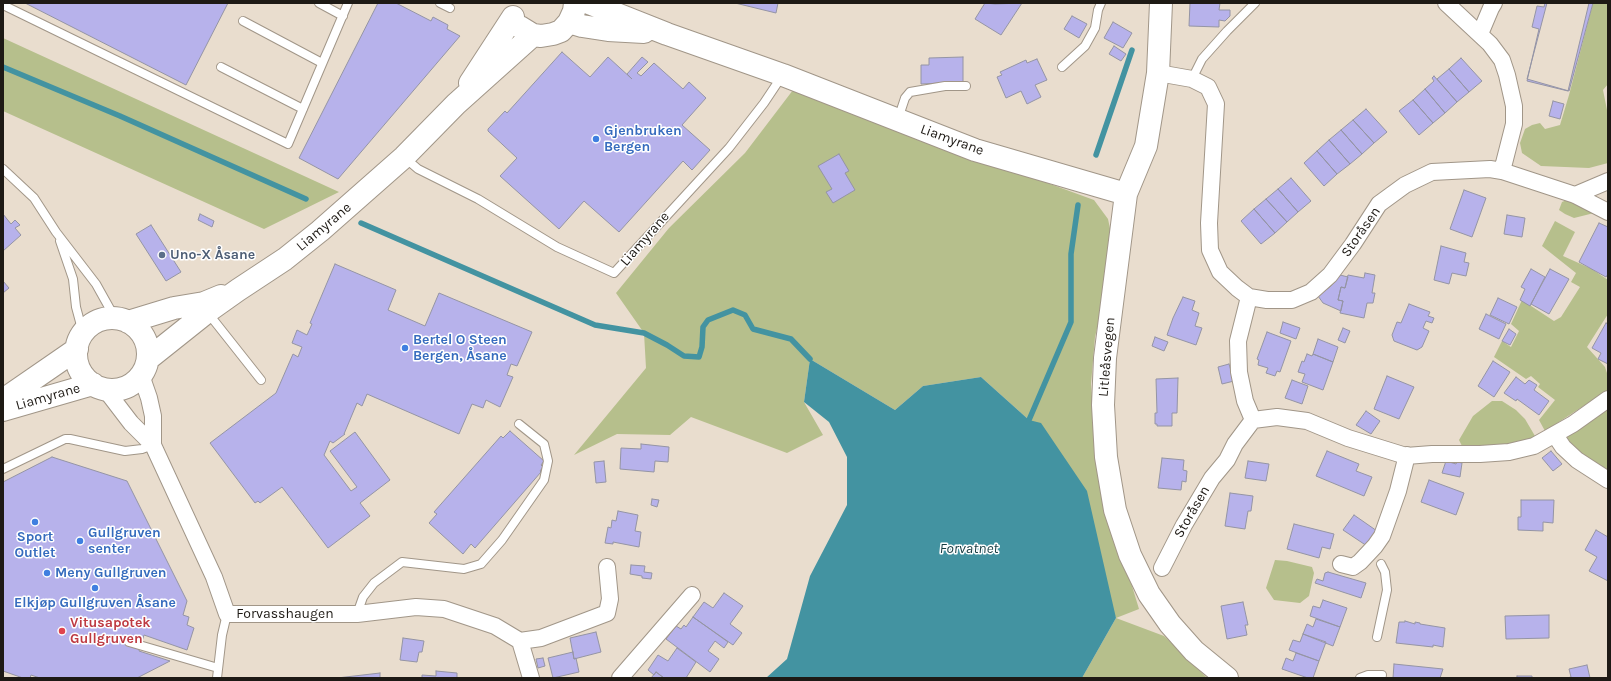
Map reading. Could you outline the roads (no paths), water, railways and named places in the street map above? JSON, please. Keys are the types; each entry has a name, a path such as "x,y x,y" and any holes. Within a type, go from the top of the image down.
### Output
{"street":[{"name":"Liamyrane","path":"589,3 667,34 783,75 975,150 1126,194"},
{"name":"Litleåsvegen","path":"1161,3 1158,73 1146,146 1126,194 1104,358 1103,405 1106,456 1115,510 1130,555 1149,594 1170,624 1194,652 1227,678"},
{"path":"1446,3 1490,44 1502,60 1512,93 1514,106 1514,124 1502,171"},
{"path":"1480,34 1494,3"},
{"name":"Liamyrane","path":"456,104 511,10"},
{"path":"511,10 522,29 533,35 541,36 561,31 572,13"},
{"name":"Liamyrane","path":"572,13 582,26 608,30 667,34"},
{"name":"Liamyrane","path":"144,367 206,308 238,290 285,260 320,231 404,157 456,104 533,35"},
{"path":"1158,73 1192,79 1208,87 1216,104 1209,223 1210,250 1220,272 1249,297 1238,341 1239,372 1245,401 1253,420 1277,417 1307,421 1348,438 1407,455 1480,454 1509,452 1534,446 1555,435 1608,399"},
{"name":"Storåsen","path":"1249,297 1267,300 1292,300 1311,292 1330,275 1380,204 1405,185 1432,172 1490,169 1502,171 1575,195 1608,212"},
{"path":"1575,195 1608,181"},
{"name":"Liamyrane","path":"121,320 174,308 206,308"},
{"path":"121,320 137,328 144,337 148,348 144,367 134,383 125,388 115,390 99,386 85,377 80,369 77,359 80,341 97,321 121,320"},
{"name":"Liamyrane","path":"3,400 80,341"},
{"name":"Forvasshaugen","path":"144,367 153,416 154,445"},
{"name":"Liamyrane","path":"3,410 99,386"},
{"name":"Forvasshaugen","path":"99,386 131,423 154,445 214,577 227,614 357,614 416,607 444,609 495,626 520,641"},
{"name":"Storåsen","path":"1162,568 1184,524 1212,478 1227,460 1253,420"},
{"path":"1555,435 1563,447 1577,460 1608,480"},
{"path":"1341,564 1354,567 1375,546 1382,536 1398,491 1407,455"},
{"path":"531,678 520,641 541,638 607,613 610,599 607,567"},
{"path":"620,678 692,595"}],"lane":[{"path":"319,3 342,16"},
{"path":"3,5 288,144 348,3"},
{"path":"440,3 450,8"},
{"path":"1062,67 1085,46 1095,28 1100,3"},
{"path":"1192,79 1202,59 1255,3"},
{"path":"244,21 322,63"},
{"path":"221,67 303,110"},
{"name":"Liamyrane","path":"404,157 418,169 478,199 567,253 614,273 729,148 764,103 783,75"},
{"path":"898,120 905,98 910,92 945,86 966,86"},
{"path":"3,169 34,198 58,234 121,320"},
{"path":"58,234 73,279 80,341"},
{"path":"206,308 261,380"},
{"path":"357,614 363,597 374,583 402,562 464,569 481,564 502,540 544,480 548,461 544,444 519,424"},
{"path":"3,468 65,439 125,451 142,449 154,445"},
{"path":"1377,637 1387,590 1385,572 1381,564"},
{"path":"217,678 222,635 227,614"},
{"path":"128,642 218,668"},
{"path":"1360,678 1368,675 1382,675"}],"water":[{"name":"Forvatnet","path":"810,359 895,410 923,386 981,377 1029,420 1041,423 1087,491 1116,618 1082,678 766,678 787,659 810,576 847,505 847,457 829,422 804,402"}],"waterway":[{"path":"1096,155 1132,50"},
{"path":"3,67 120,116 306,199"},
{"path":"1029,420 1071,322 1071,254 1078,205"},
{"path":"361,223 595,325 644,333 684,356 699,357 702,347 703,327 708,320 733,310 745,315 753,329 791,339 810,359"}],"place":[{"name":"Gjenbruken Bergen","path":"596,139"},
{"name":"Uno-X Åsane","path":"162,255"},
{"name":"Bertel O Steen Bergen, Åsane","path":"405,348"},
{"name":"Sport Outlet","path":"35,522"},
{"name":"Gullgruven senter","path":"80,541"},
{"name":"Meny Gullgruven","path":"47,573"},
{"name":"Elkjøp Gullgruven Åsane","path":"95,588"},
{"name":"Vitusapotek Gullgruven","path":"62,631"}]}
